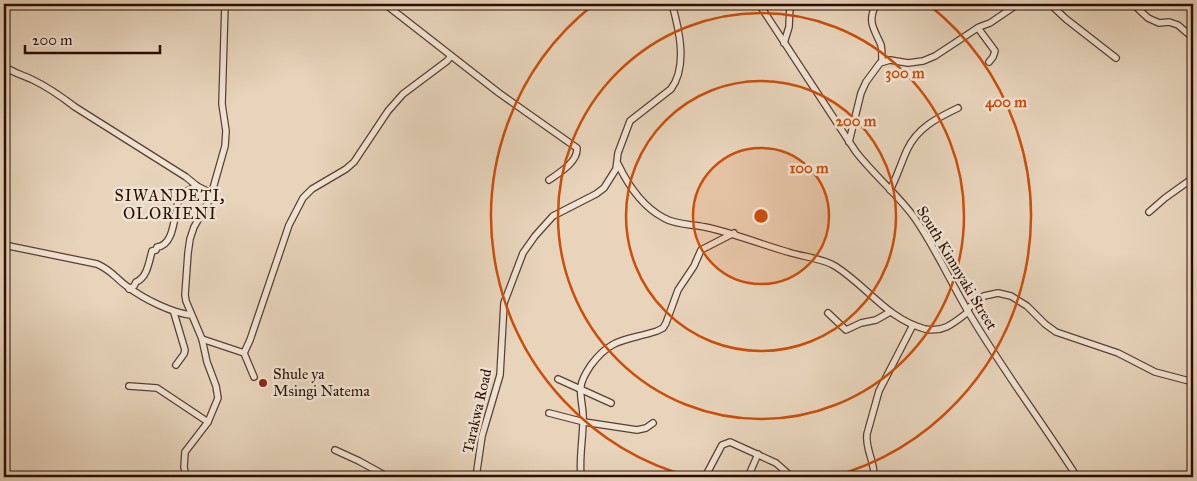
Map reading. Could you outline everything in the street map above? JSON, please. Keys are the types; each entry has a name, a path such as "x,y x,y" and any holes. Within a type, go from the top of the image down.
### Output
{"street":[{"path":"186,477 185,452 208,422 218,398 202,340 186,301 188,253 194,227 206,208 225,146 226,131 222,104 225,4"},
{"path":"385,4 499,93 577,148 577,154 571,162 550,180"},
{"name":"Tarakwa Road","path":"476,477 482,436 500,375 504,303 518,264 543,225 558,214 604,188 617,164 618,153 630,121 671,90 677,80 680,42 672,4"},
{"name":"South Kimnyaki Street","path":"759,4 864,163 890,190 920,227 994,354 1077,477"},
{"path":"784,43 789,27 790,4"},
{"path":"849,142 861,93 866,82 882,61 881,47 872,25 872,11 876,4"},
{"path":"882,61 890,60 908,63 923,61 935,56 1018,4"},
{"path":"1050,4 1066,20 1116,58"},
{"path":"1133,4 1144,16 1156,22 1169,22 1178,25 1193,38"},
{"path":"978,28 995,51 994,57 989,62"},
{"path":"244,353 289,225 303,198 312,189 346,169 354,162 399,99 413,85 447,61 451,56"},
{"path":"4,66 10,71 40,84 61,96 197,186 211,193"},
{"path":"890,190 907,150 915,137 934,119 958,108"},
{"path":"617,164 639,197 649,208 664,219 681,224 702,226 734,233 762,244 828,263 835,266 890,312 913,325 926,329 944,329 984,296 998,293 1011,296 1027,306 1044,324 1056,332 1118,354 1155,372 1193,382"},
{"path":"1149,212 1193,178"},
{"path":"130,289 136,282 140,281 146,271 152,251 165,244 170,236 181,194 197,186"},
{"path":"581,477 580,467 584,422 581,388 589,368 609,346 618,341 663,328 678,290 694,266 700,250 734,233"},
{"path":"4,245 97,264 111,271 130,289 174,313 191,315"},
{"path":"828,312 846,330 861,323 876,320 890,312"},
{"path":"174,313 185,350 176,365"},
{"path":"874,477 873,461 866,441 866,434 879,391 913,325"},
{"path":"202,340 244,353 254,377"},
{"path":"558,379 611,403"},
{"path":"129,386 157,388 208,422"},
{"path":"549,413 584,422 637,430 646,428 653,423"},
{"path":"705,477 718,450 726,442 776,463 792,477"},
{"path":"335,450 359,460 388,477"},
{"path":"748,477 758,454"}],"place":[{"name":"Shule ya Msingi Natema","path":"263,383"}],"district":[{"name":"SIWANDETI, OLORIENI","path":"170,204"}]}
